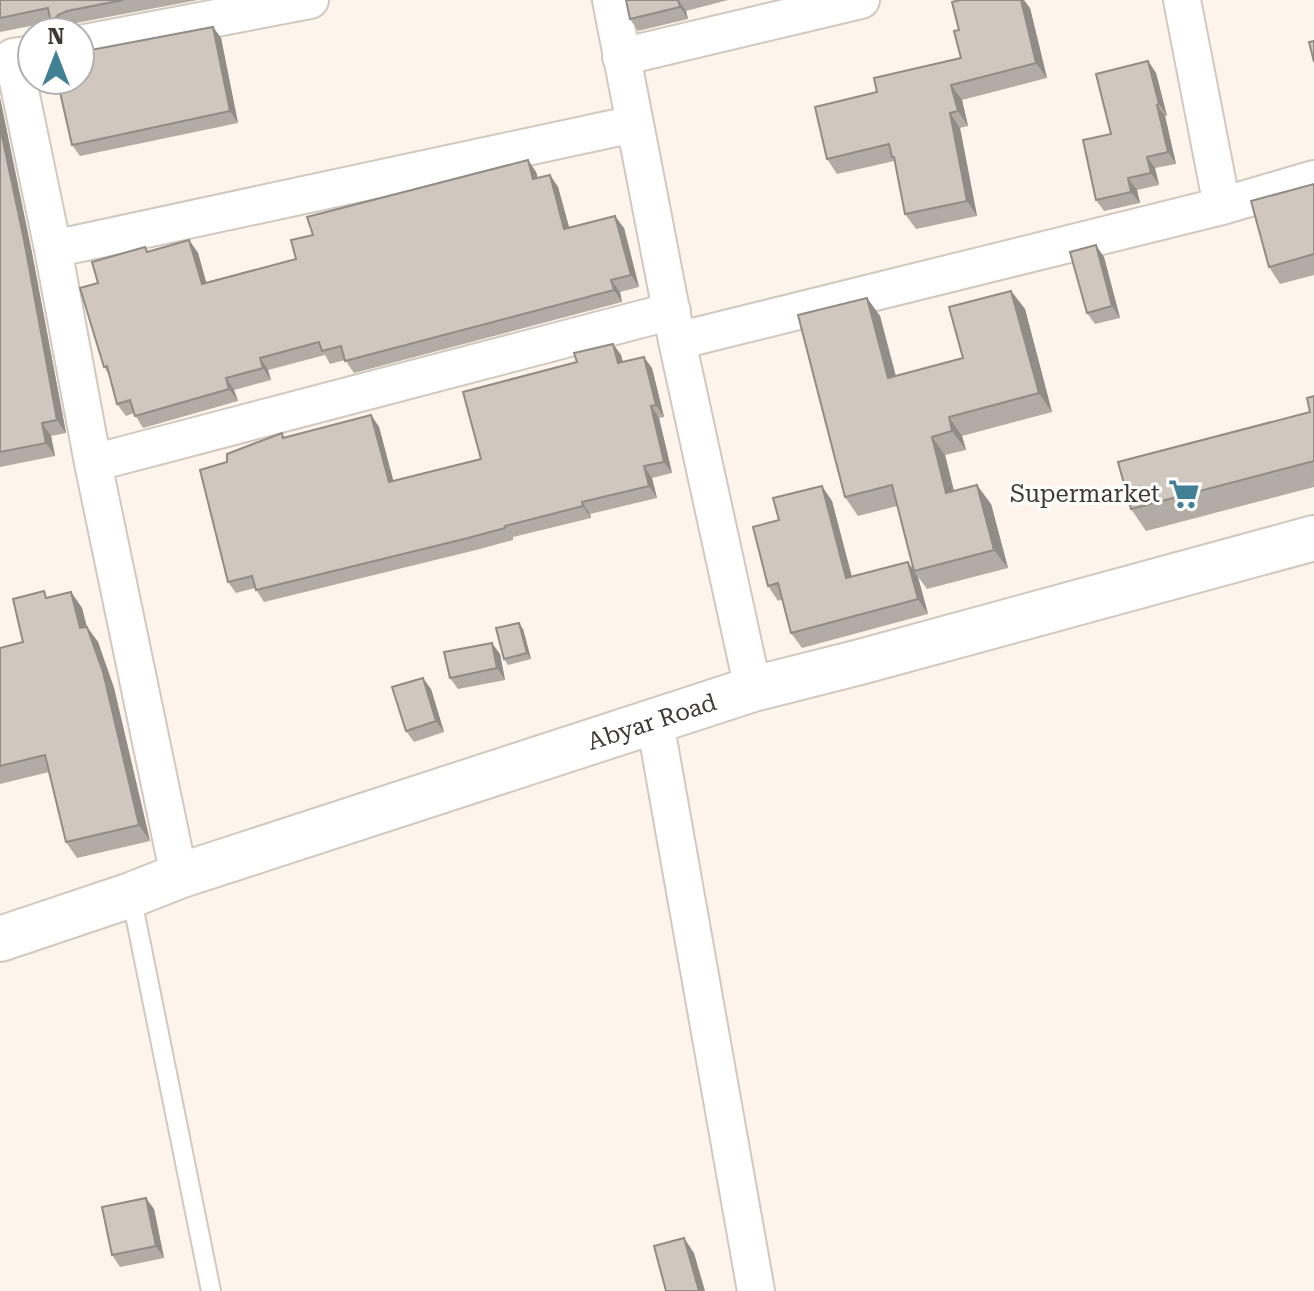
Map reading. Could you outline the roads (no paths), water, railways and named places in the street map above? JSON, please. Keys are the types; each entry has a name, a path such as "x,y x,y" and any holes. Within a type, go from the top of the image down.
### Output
{"main road":[{"name":"Abyar Road","path":"0,939 179,876 753,689 1314,538"}],"street":[{"path":"96,41 310,0"},
{"path":"611,0 674,326 753,689"},
{"path":"621,57 861,0"},
{"path":"1182,0 1222,206"},
{"path":"21,96 179,876"},
{"path":"53,249 634,124"},
{"path":"93,463 674,326 1222,206 1314,179"},
{"path":"655,722 756,1291"}],"lane":[{"path":"131,895 211,1291"}],"place":[{"name":"Supermarket","path":"1184,494"}]}
